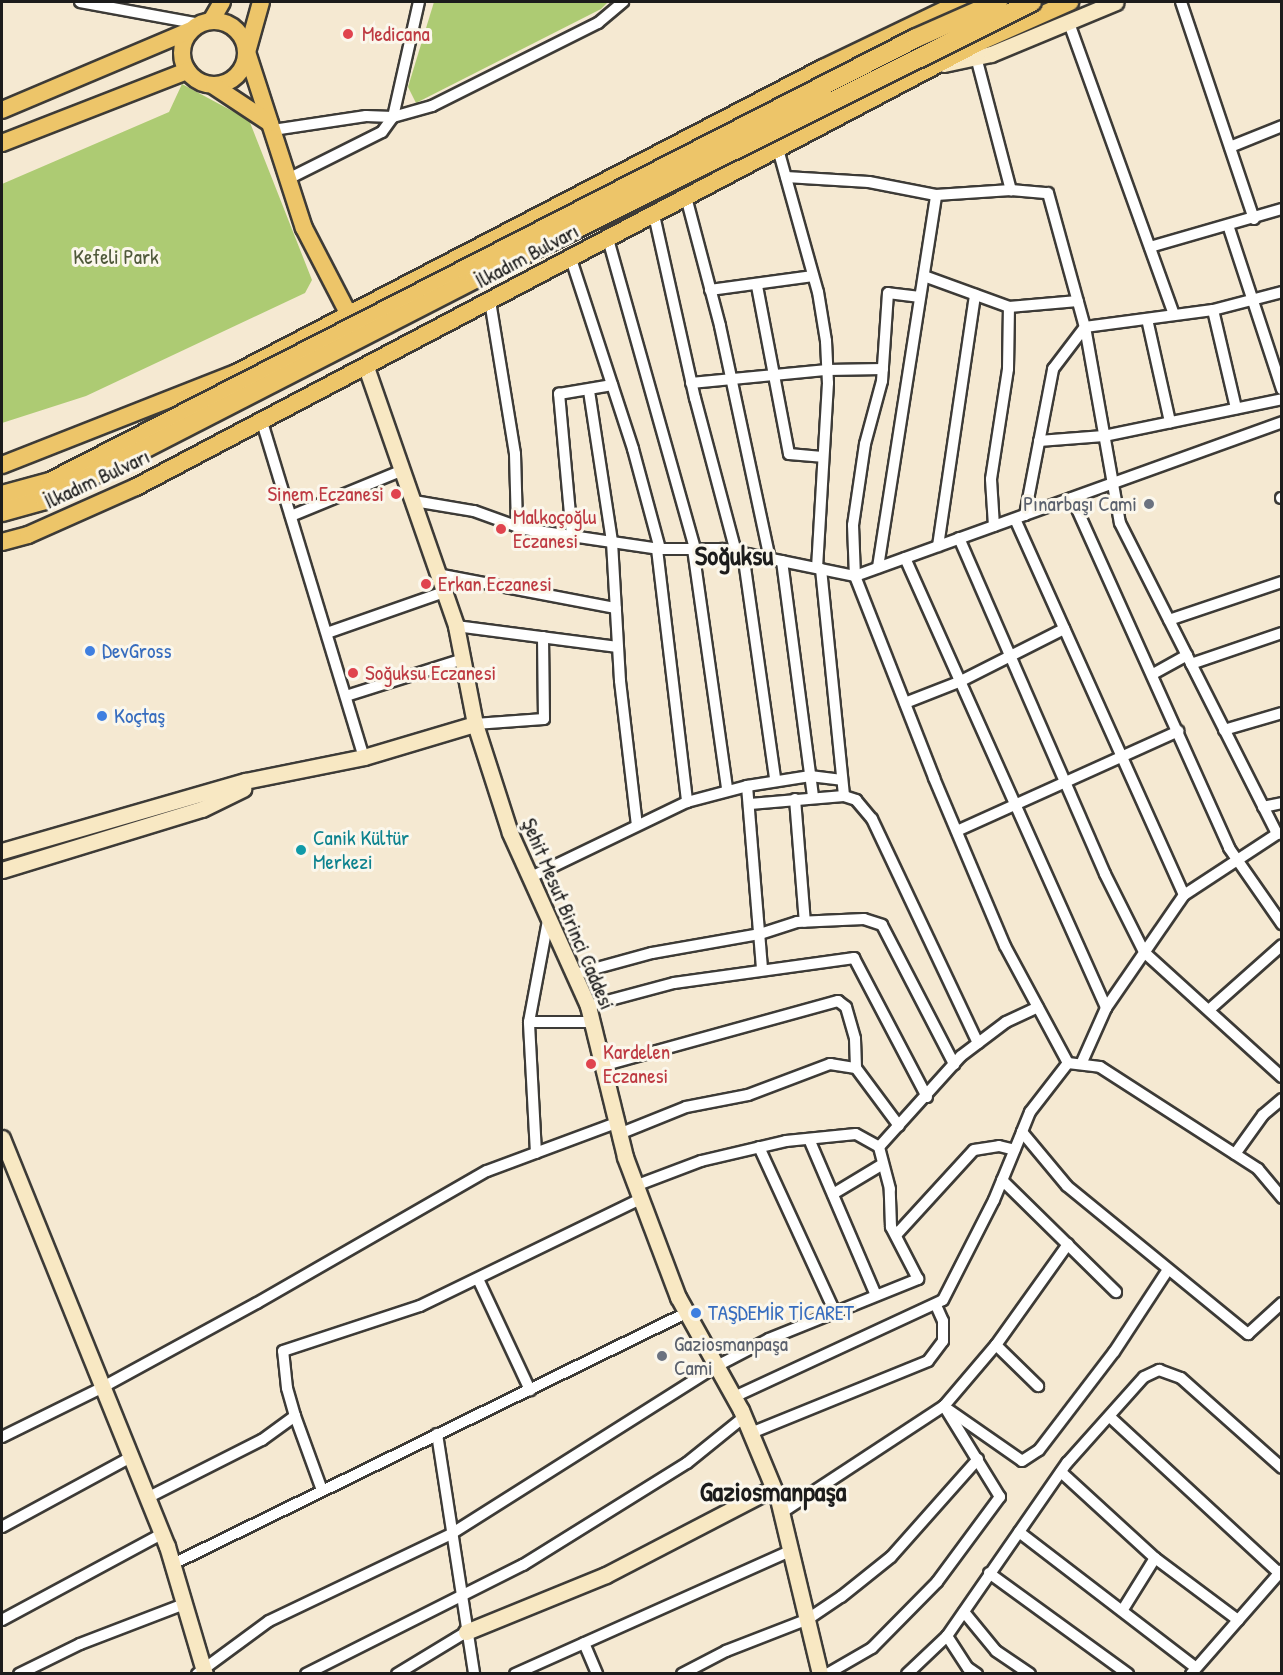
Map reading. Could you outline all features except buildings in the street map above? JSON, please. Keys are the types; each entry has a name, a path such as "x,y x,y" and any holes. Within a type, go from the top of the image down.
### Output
{"highway":[{"name":"İlkadım Bulvarı","path":"2,495 50,482 916,38 997,2"},
{"name":"İlkadım Bulvarı","path":"2,512 45,500 475,279 1032,2"}],"main road":[{"path":"222,2 182,50 187,71 194,79 214,86 271,127"},
{"path":"214,86 234,80 246,62 261,2"},
{"name":"İlkadım Bulvarı","path":"2,465 236,373 823,68 961,2"},
{"path":"966,2 1000,34"},
{"path":"997,2 1000,34"},
{"name":"İlkadım Bulvarı","path":"2,542 28,535 136,487 935,66 1070,2"},
{"path":"935,66 976,57 1069,23 1116,2"},
{"path":"2,110 201,25 222,21 240,32 304,228 348,313"},
{"path":"2,143 187,71"},
{"name":"Şehit Mesut Birinci Caddesi","path":"366,366 456,626 475,724 510,833 588,1006 618,1129 638,1193 686,1313 744,1417 773,1488 782,1513 820,1674"},
{"path":"2,851 279,773 364,757 475,724"},
{"path":"2,870 202,809 279,773"},
{"path":"2,1138 162,1534 173,1564 202,1672"},
{"path":"466,1632 606,1575 773,1488"}],"street":[{"path":"80,2 201,25"},
{"path":"288,180 382,132 393,117 419,2"},
{"path":"271,127 366,116 393,117 432,106 588,28 624,2"},
{"path":"1181,2 1254,219"},
{"path":"1069,23 1174,315"},
{"path":"976,57 1011,190"},
{"path":"1230,147 1281,126"},
{"path":"778,149 813,276 826,341 827,370 819,569 844,796"},
{"path":"786,177 869,182 936,195 1011,190 1048,193 1085,327 1120,523 1263,807 1279,833 1184,895 1106,1008 1082,1062"},
{"path":"878,567 936,195"},
{"path":"686,198 731,380 770,559"},
{"path":"1150,247 1254,219 1281,209"},
{"path":"654,214 691,383 739,553 775,779"},
{"path":"1228,225 1254,299 1281,389"},
{"path":"608,239 694,549 727,789"},
{"path":"570,259 612,385 658,549 687,801"},
{"path":"757,286 813,276"},
{"path":"924,276 1009,307 1078,301"},
{"path":"710,290 753,282 757,286 789,454 822,457"},
{"path":"1184,895 1064,630 1020,517 1039,441 1053,369 1085,327 1213,310 1281,292"},
{"path":"920,297 888,293 883,369 865,444 853,525 855,576 1005,946 1068,1063"},
{"path":"938,546 975,295"},
{"path":"490,301 515,454 517,527"},
{"path":"994,526 991,479 1008,369 1009,307"},
{"path":"1213,310 1236,408"},
{"path":"1147,319 1170,422"},
{"path":"691,383 827,370 883,369"},
{"path":"572,536 559,394 589,391 612,385"},
{"path":"589,391 612,542 618,647 637,825"},
{"path":"1039,441 1104,436 1281,399"},
{"path":"262,422 364,757"},
{"path":"414,501 474,511 517,527 658,549 739,553 855,576 1281,422"},
{"path":"291,516 403,470"},
{"path":"1072,498 1237,862 1281,924"},
{"path":"959,538 1105,874 1144,951 1210,1009 1281,1077"},
{"path":"905,558 1014,807 1106,1008"},
{"path":"783,561 813,798"},
{"path":"437,574 616,608"},
{"path":"1169,620 1281,582"},
{"path":"327,633 444,592"},
{"path":"456,626 618,647"},
{"path":"905,703 959,682 1064,630"},
{"path":"1153,674 1189,659 1281,633"},
{"path":"475,724 544,719 543,637"},
{"path":"346,696 463,660"},
{"path":"1224,730 1281,713"},
{"path":"957,831 1122,759 1178,730"},
{"path":"529,878 687,801 727,789 775,779 810,776 842,780"},
{"path":"747,786 762,969"},
{"path":"750,804 844,796 856,800 872,819 978,1042"},
{"path":"795,799 805,922"},
{"path":"1263,807 1281,803"},
{"path":"536,1153 529,1022 548,920"},
{"path":"575,974 652,953 760,934 805,922 864,920 882,925 954,1064"},
{"path":"1210,1009 1281,945"},
{"path":"588,1006 674,983 854,958 927,1097"},
{"path":"602,1066 838,1001 846,1007 855,1039 856,1068 899,1126"},
{"path":"879,1147 927,1097 954,1064 978,1042 1006,1022 1038,1007"},
{"path":"529,1022 591,1022"},
{"path":"734,1397 943,1300 1002,1180 1030,1112 1068,1063 1082,1062 1100,1067 1258,1169 1281,1198"},
{"path":"2,1437 103,1387 487,1171 536,1153 686,1107 748,1095 830,1064 856,1068"},
{"path":"1235,1154 1263,1115 1281,1099"},
{"path":"1022,1132 1066,1186 1167,1271 1248,1334 1281,1303"},
{"path":"202,1672 269,1622 451,1534 715,1367 835,1312 918,1279 896,1235 879,1147 856,1134 759,1147 701,1161 478,1279 420,1306 283,1350 287,1388 322,1490"},
{"path":"809,1139 876,1295"},
{"path":"896,1235 974,1150 999,1146 1014,1150"},
{"path":"759,1147 835,1312"},
{"path":"833,1194 883,1164"},
{"path":"1002,1180 1116,1292"},
{"path":"782,1513 944,1406 996,1345 1068,1244"},
{"path":"944,1406 1022,1461 1039,1450 1114,1352 1167,1271"},
{"path":"478,1279 530,1390"},
{"path":"751,1433 928,1361 943,1341 943,1321 936,1305"},
{"path":"173,1564 686,1313"},
{"path":"996,1345 1038,1386"},
{"path":"907,1674 948,1636 989,1573 1061,1472 1144,1377 1159,1370 1181,1378 1281,1468"},
{"path":"827,1674 872,1648 937,1582 1000,1497 944,1406"},
{"path":"147,1498 261,1440 296,1416"},
{"path":"1019,1532 1122,1611 1193,1671 1280,1571 1110,1416"},
{"path":"306,1674 523,1564 616,1509 687,1463 744,1417"},
{"path":"437,1434 459,1595 474,1674"},
{"path":"2,1527 131,1457"},
{"path":"682,1674 726,1651 808,1619 891,1557 978,1459"},
{"path":"1061,1472 1155,1558 1238,1620"},
{"path":"2,1620 162,1534"},
{"path":"515,1674 790,1551"},
{"path":"1122,1611 1155,1558"},
{"path":"989,1573 1128,1674"},
{"path":"20,1674 80,1644 184,1604"},
{"path":"964,1612 996,1651 1030,1674"},
{"path":"397,1674 466,1632"},
{"path":"948,1636 968,1668 976,1674"},
{"path":"584,1643 597,1674"}],"green space":[{"path":"434,2 608,2 601,9 416,103 408,87"},
{"name":"Kefeli Park","path":"182,84 249,120 312,280 305,293 86,396 2,423 2,184 169,112"}],"place":[{"name":"Medicana","path":"348,34"},
{"name":"Sinem Eczanesi","path":"396,494"},
{"name":"Pınarbaşı Cami","path":"1149,504"},
{"name":"Malkoçoğlu Eczanesi","path":"501,529"},
{"name":"Erkan Eczanesi","path":"426,584"},
{"name":"DevGross","path":"90,651"},
{"name":"Soğuksu Eczanesi","path":"353,673"},
{"name":"Koçtaş","path":"102,716"},
{"name":"Canik Kültür Merkezi","path":"301,850"},
{"name":"Kardelen Eczanesi","path":"591,1064"},
{"name":"TAŞDEMİR TİCARET","path":"696,1313"},
{"name":"Gaziosmanpaşa Cami","path":"662,1356"}],"district":[{"name":"Soğuksu","path":"734,556"},
{"name":"Gaziosmanpaşa","path":"773,1492"}]}
